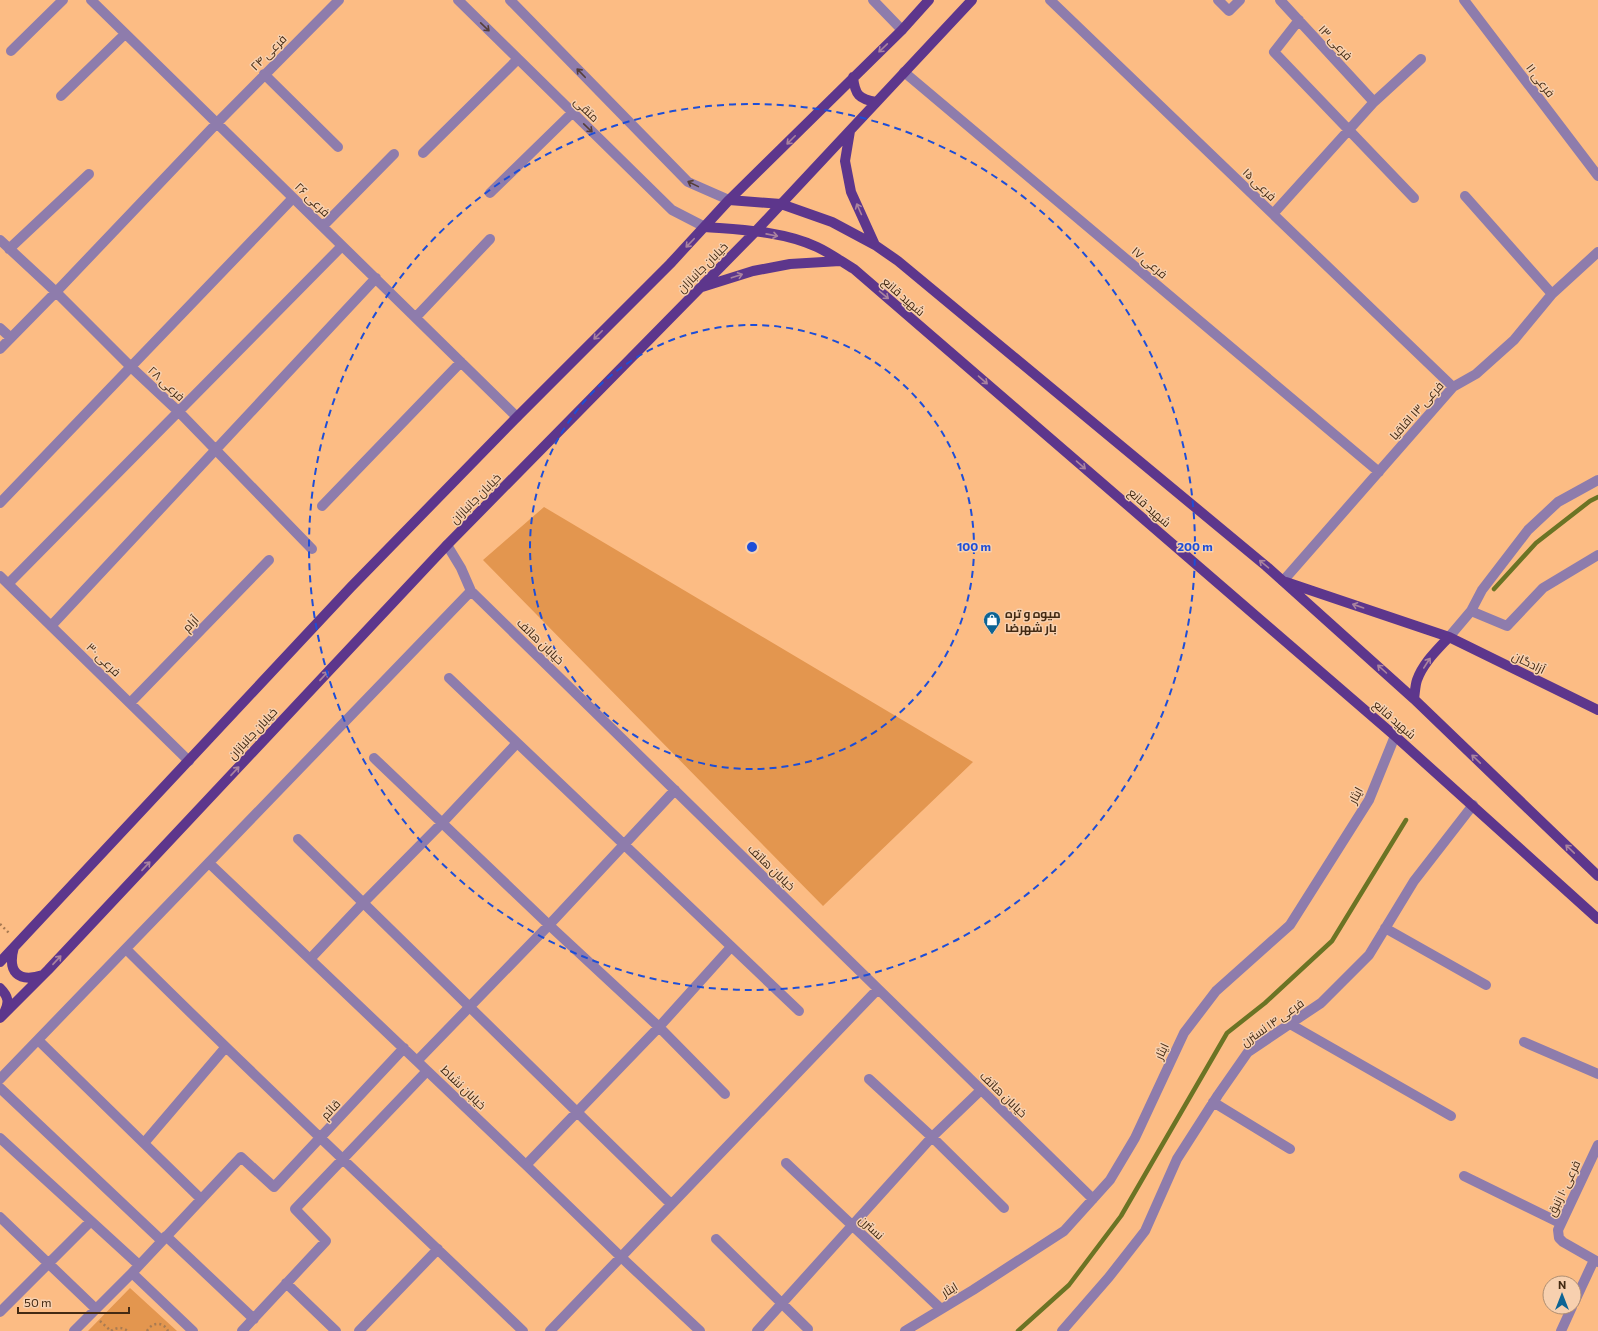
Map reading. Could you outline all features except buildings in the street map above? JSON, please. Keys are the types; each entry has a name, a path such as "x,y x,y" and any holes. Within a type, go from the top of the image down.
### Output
{"main road":[{"name":"خیابان جانبازان","path":"0,962 346,593 516,417 705,227 729,200 902,30 929,0"},
{"name":"خیابان جانبازان","path":"2,1016 43,975 447,545 755,232 972,0"},
{"path":"853,78 854,88 858,96 866,100 876,102"},
{"path":"850,131 845,160 851,192 875,245"},
{"name":"شهید قانع","path":"729,200 781,204 832,222 875,245 922,280 1283,581 1414,699 1598,876"},
{"name":"شهید قانع","path":"705,227 755,232 798,240 818,247 854,270 1395,736 1598,919"},
{"path":"700,288 753,271 790,264 840,261"},
{"name":"آزادگان","path":"1283,581 1448,636 1598,710"},
{"path":"1414,699 1416,681 1432,654 1448,636"},
{"path":"14,947 12,964 14,971 19,976 34,978 43,975"},
{"path":"0,988 7,996 8,1004 2,1016"}],"street":[{"path":"12,51 63,0"},
{"name":"فرعی ۲۶","path":"91,0 416,317 516,417"},
{"name":"فرعی ۲۴","path":"0,349 216,123 339,0"},
{"name":"متقی","path":"458,0 672,210 705,227"},
{"name":"متقی","path":"510,0 688,182 729,200"},
{"path":"873,0 902,30"},
{"name":"فرعی ۱۵","path":"1050,0 1453,387"},
{"path":"1218,0 1229,11 1240,0"},
{"name":"فرعی ۱۳","path":"1280,0 1374,102"},
{"name":"فرعی ۱۱","path":"1468,2 1598,176"},
{"path":"1299,20 1274,52 1414,198"},
{"path":"61,96 125,34"},
{"path":"1273,214 1374,102 1421,58"},
{"path":"423,153 518,59"},
{"name":"فرعی ۱۷","path":"904,72 1379,472"},
{"path":"264,74 338,147"},
{"path":"490,193 572,113"},
{"path":"322,226 394,154"},
{"path":"9,249 89,174"},
{"path":"1465,196 1552,294"},
{"path":"0,503 293,198"},
{"path":"416,317 490,239"},
{"name":"فرعی ۲۸","path":"0,240 56,292 131,367 179,412 312,549"},
{"path":"8,584 342,246"},
{"name":"فرعی ۱۳ اقاقیا","path":"1283,581 1453,387 1476,374 1514,340 1552,294 1598,252"},
{"path":"51,626 376,278"},
{"path":"0,328 11,338"},
{"path":"322,506 461,362"},
{"path":"1448,636 1471,611 1482,590 1528,530 1558,502 1598,480"},
{"name":"خیابان هاتف","path":"447,545 461,568 471,591 1093,1199"},
{"path":"1471,611 1507,626 1543,588 1598,555"},
{"name":"آرام","path":"130,703 269,560"},
{"name":"فرعی ۳۰","path":"0,576 189,761"},
{"path":"0,1079 471,591"},
{"path":"449,678 799,1011"},
{"name":"ایثار","path":"905,1331 1064,1230 1110,1180 1135,1138 1184,1033 1216,991 1290,925 1369,800 1395,736"},
{"path":"310,959 363,902 442,823 516,743"},
{"path":"374,758 549,925 659,1027 725,1094"},
{"path":"417,1061 549,925 675,790"},
{"name":"فرعی ۱۴ نسترن","path":"1062,1331 1109,1278 1145,1230 1177,1159 1248,1052 1321,1003 1369,955 1414,881 1473,805"},
{"path":"298,839 671,1204"},
{"name":"خیابان نشاط","path":"209,863 700,1331"},
{"path":"1385,928 1486,985"},
{"path":"526,1165 659,1027 732,947"},
{"path":"126,949 224,1048 321,1137 523,1331"},
{"path":"550,1331 878,989"},
{"path":"1290,1024 1451,1116"},
{"path":"38,1040 202,1199 140,1265 74,1331"},
{"path":"1524,1042 1598,1074"},
{"path":"144,1143 224,1048"},
{"name":"قائم","path":"202,1199 241,1157 274,1187 404,1048"},
{"path":"245,1330 286,1283 326,1241 295,1209 428,1071"},
{"path":"869,1079 932,1137 1004,1208"},
{"path":"0,1088 254,1319"},
{"path":"757,1331 932,1137 981,1090"},
{"path":"1214,1102 1290,1149"},
{"path":"0,1138 140,1265"},
{"name":"فرعی ۱۰ زنبق","path":"1596,1261 1563,1242 1559,1238 1558,1230 1560,1223 1597,1151"},
{"name":"نسترن","path":"786,1163 941,1309"},
{"path":"1464,1176 1560,1223"},
{"path":"0,1217 96,1309"},
{"path":"0,1312 91,1221"},
{"path":"716,1239 808,1329"},
{"path":"359,1331 438,1249"},
{"path":"1582,1288 1596,1261"},
{"path":"132,1273 193,1331"},
{"path":"286,1283 336,1331"},
{"path":"1561,1331 1568,1315"}],"path":[{"path":"147,1331 150,1326 156,1323 163,1325 168,1331"},
{"path":"111,1331 121,1327 128,1331"}],"shaded area":[{"path":"544,507 973,762 823,906 483,560"},
{"path":"130,1288 177,1331 88,1331"}],"waterway":[{"path":"1494,589 1536,543 1590,501 1598,497"},
{"path":"1018,1331 1069,1285 1121,1216 1227,1033 1265,1003 1332,941 1406,820"}],"place":[{"name":"میوه و تره بار شهرضا","path":"992,635"}]}
